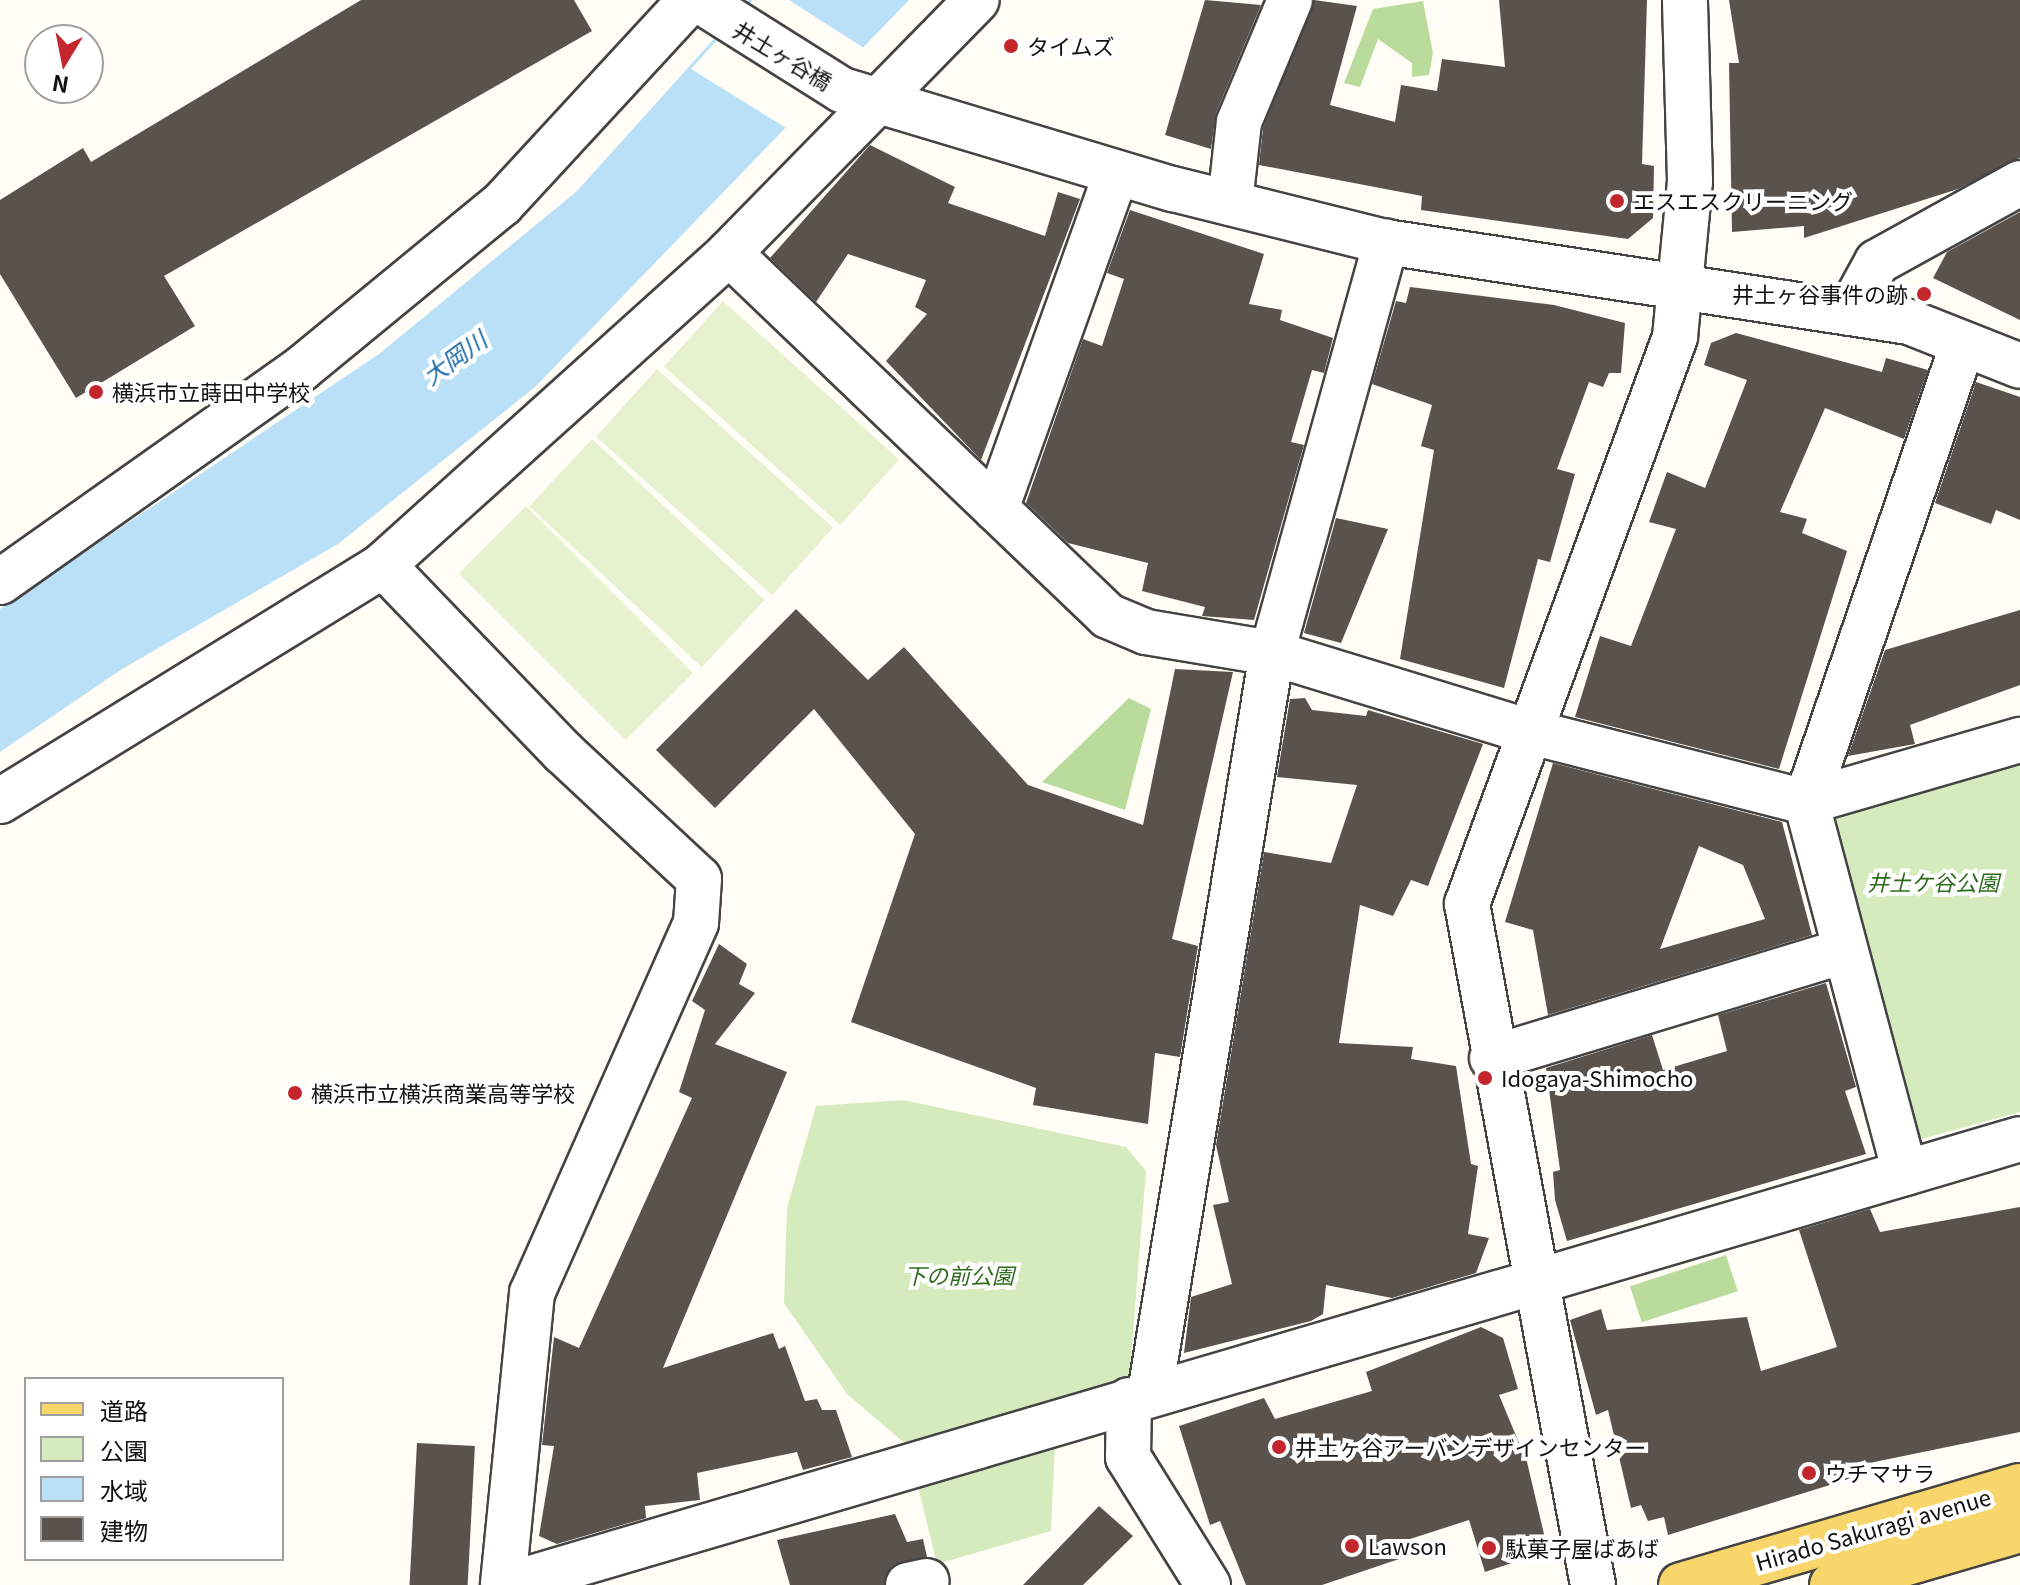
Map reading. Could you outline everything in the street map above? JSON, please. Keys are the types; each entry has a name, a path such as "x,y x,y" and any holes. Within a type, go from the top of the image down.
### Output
{"main road":[{"name":"Hirado Sakuragi avenue","path":"1681,1585 2020,1486"},
{"name":"Hirado Sakuragi avenue","path":"1832,1585 2020,1530"}],"street":[{"path":"0,801 383,565 729,253 861,97 977,0"},
{"path":"1230,203 1239,122 1290,0"},
{"path":"1593,1585 1532,1280 1467,904 1675,337 1683,286 1690,181 1685,0"},
{"path":"0,582 302,368 502,204 704,6"},
{"name":"井土ヶ谷橋","path":"704,6 861,97 1116,173 1386,242 1909,322 2020,366"},
{"path":"996,509 1116,173"},
{"path":"1849,313 1877,262 2020,183"},
{"path":"1208,1585 1128,1457 1272,653 1386,242"},
{"path":"729,253 1108,616 1146,632 1272,653 1531,732 1806,802 2020,740"},
{"path":"1905,1173 1806,802 1963,344"},
{"path":"383,565 563,752 699,879 696,923 532,1293 505,1585 1532,1280 2020,1139"},
{"path":"1492,1058 1844,951"}],"green space":[{"path":"1423,1 1433,53 1429,75 1412,77 1412,63 1378,39 1360,87 1344,83 1373,9"},
{"path":"723,301 899,460 840,525 664,366"},
{"path":"657,369 833,528 772,595 596,437"},
{"path":"592,439 765,600 702,667 529,506"},
{"path":"526,506 693,673 626,740 459,573"},
{"path":"1129,698 1151,709 1125,810 1042,782"},
{"name":"井土ケ谷公園","path":"2020,763 2020,1112 1914,1141 1826,819"},
{"name":"下の前公園","path":"903,1100 1126,1147 1146,1171 1129,1382 1057,1399 1051,1531 937,1564 908,1446 847,1394 784,1303 787,1208 816,1106"},
{"path":"1726,1255 1738,1291 1642,1322 1630,1286"}],"water":[{"name":"大岡川","path":"749,0 909,0 535,387 338,544 122,669 0,752 0,609 379,354 577,191"}],"pier":[{"path":"753,0 789,0 867,50 791,131 691,69"}],"building":[{"path":"361,0 574,0 592,31 164,276 195,326 76,398 0,274 0,200 83,148 91,162"},
{"path":"1205,0 1261,5 1216,113 1211,149 1165,135"},
{"path":"1314,0 1357,6 1330,105 1395,122 1401,85 1437,91 1442,59 1505,67 1499,0 1647,0 1642,164 1654,166 1653,218 1628,239 1421,210 1422,196 1259,165 1263,128"},
{"path":"1729,0 2020,0 2020,158 1958,189 1804,238 1804,226 1732,232 1729,63 1739,63"},
{"path":"870,145 955,187 948,203 1045,236 1058,192 1080,199 981,460 886,361 927,314 915,307 926,280 848,254 816,302 770,258"},
{"path":"1130,210 1264,254 1249,304 1282,310 1280,320 1333,338 1324,373 1312,370 1291,442 1304,445 1254,620 1202,616 1205,607 1142,591 1148,563 1068,543 1026,503 1083,339 1102,346 1124,279 1107,273"},
{"path":"2020,212 2020,320 1933,278 1947,252"},
{"path":"1410,287 1554,305 1625,323 1621,373 1609,373 1603,387 1589,382 1557,469 1575,474 1550,562 1538,559 1504,688 1400,659 1434,450 1421,446 1432,405 1372,384 1396,301 1406,303"},
{"path":"1736,333 1882,372 1886,358 1928,370 1904,439 1825,408 1780,512 1807,519 1802,533 1847,551 1779,769 1575,717 1600,636 1631,646 1676,529 1649,522 1667,472 1705,488 1747,380 1704,365 1711,343"},
{"path":"1976,382 2020,397 2020,520 1996,510 1991,524 1935,503"},
{"path":"1336,518 1388,529 1341,643 1304,633"},
{"path":"796,609 868,680 904,647 1028,785 1143,825 1175,669 1233,672 1172,939 1198,946 1180,1057 1155,1053 1148,1124 1033,1105 1036,1088 851,1022 915,834 814,709 715,808 656,750"},
{"path":"2020,610 2020,685 1910,725 1915,744 1848,756 1885,650"},
{"path":"1305,698 1312,710 1366,716 1368,710 1483,744 1428,886 1411,880 1393,916 1360,905 1339,1043 1413,1047 1411,1059 1456,1066 1471,1164 1478,1166 1468,1234 1489,1238 1476,1273 1392,1298 1326,1285 1323,1314 1311,1321 1184,1353 1191,1297 1232,1284 1213,1205 1229,1202 1216,1145 1264,852 1331,863 1357,785 1277,777 1290,699"},
{"path":"1553,763 1782,822 1812,935 1548,1015 1533,930 1505,922","holes":["1699,846 1743,865 1765,919 1660,949"]},
{"path":"719,944 747,964 739,984 755,993 715,1044 787,1072 663,1368 773,1333 779,1349 785,1346 805,1401 817,1399 822,1410 836,1410 852,1457 803,1470 797,1452 697,1473 700,1500 645,1506 646,1518 557,1544 539,1536 554,1446 542,1445 554,1337 579,1348 692,1098 679,1092 705,1010 692,1001"},
{"path":"1826,983 1856,1087 1845,1091 1866,1154 1567,1241 1555,1200 1553,1172 1560,1170 1546,1068 1652,1035 1663,1070 1727,1051 1718,1015"},
{"path":"2020,1207 2020,1432 1855,1466 1859,1476 1668,1535 1664,1517 1648,1521 1641,1505 1631,1508 1608,1410 1596,1415 1570,1320 1601,1309 1607,1330 1747,1317 1761,1371 1837,1347 1799,1230 1870,1209 1880,1232"},
{"path":"1481,1327 1503,1338 1518,1389 1499,1395 1527,1462 1548,1551 1485,1572 1469,1520 1407,1540 1411,1555 1322,1585 1246,1585 1220,1521 1210,1525 1179,1426 1264,1398 1275,1419 1372,1391 1366,1372"},
{"path":"417,1443 475,1446 468,1585 410,1585"},
{"path":"1099,1506 1133,1536 1083,1585 1023,1585"},
{"path":"895,1514 907,1542 923,1539 927,1557 892,1566 884,1585 790,1585 777,1540"}],"place":[{"name":"タイムズ","path":"1011,46"},
{"name":"エスエスクリーニング","path":"1617,201"},
{"name":"井土ヶ谷事件の跡","path":"1924,294"},
{"name":"横浜市立蒔田中学校","path":"96,392"},
{"name":"Idogaya-Shimocho","path":"1485,1078"},
{"name":"横浜市立横浜商業高等学校","path":"295,1093"},
{"name":"井土ヶ谷アーバンデザインセンター","path":"1279,1447"},
{"name":"ウチマサラ","path":"1809,1473"},
{"name":"Lawson","path":"1352,1546"},
{"name":"駄菓子屋ばあば","path":"1489,1548"}]}
